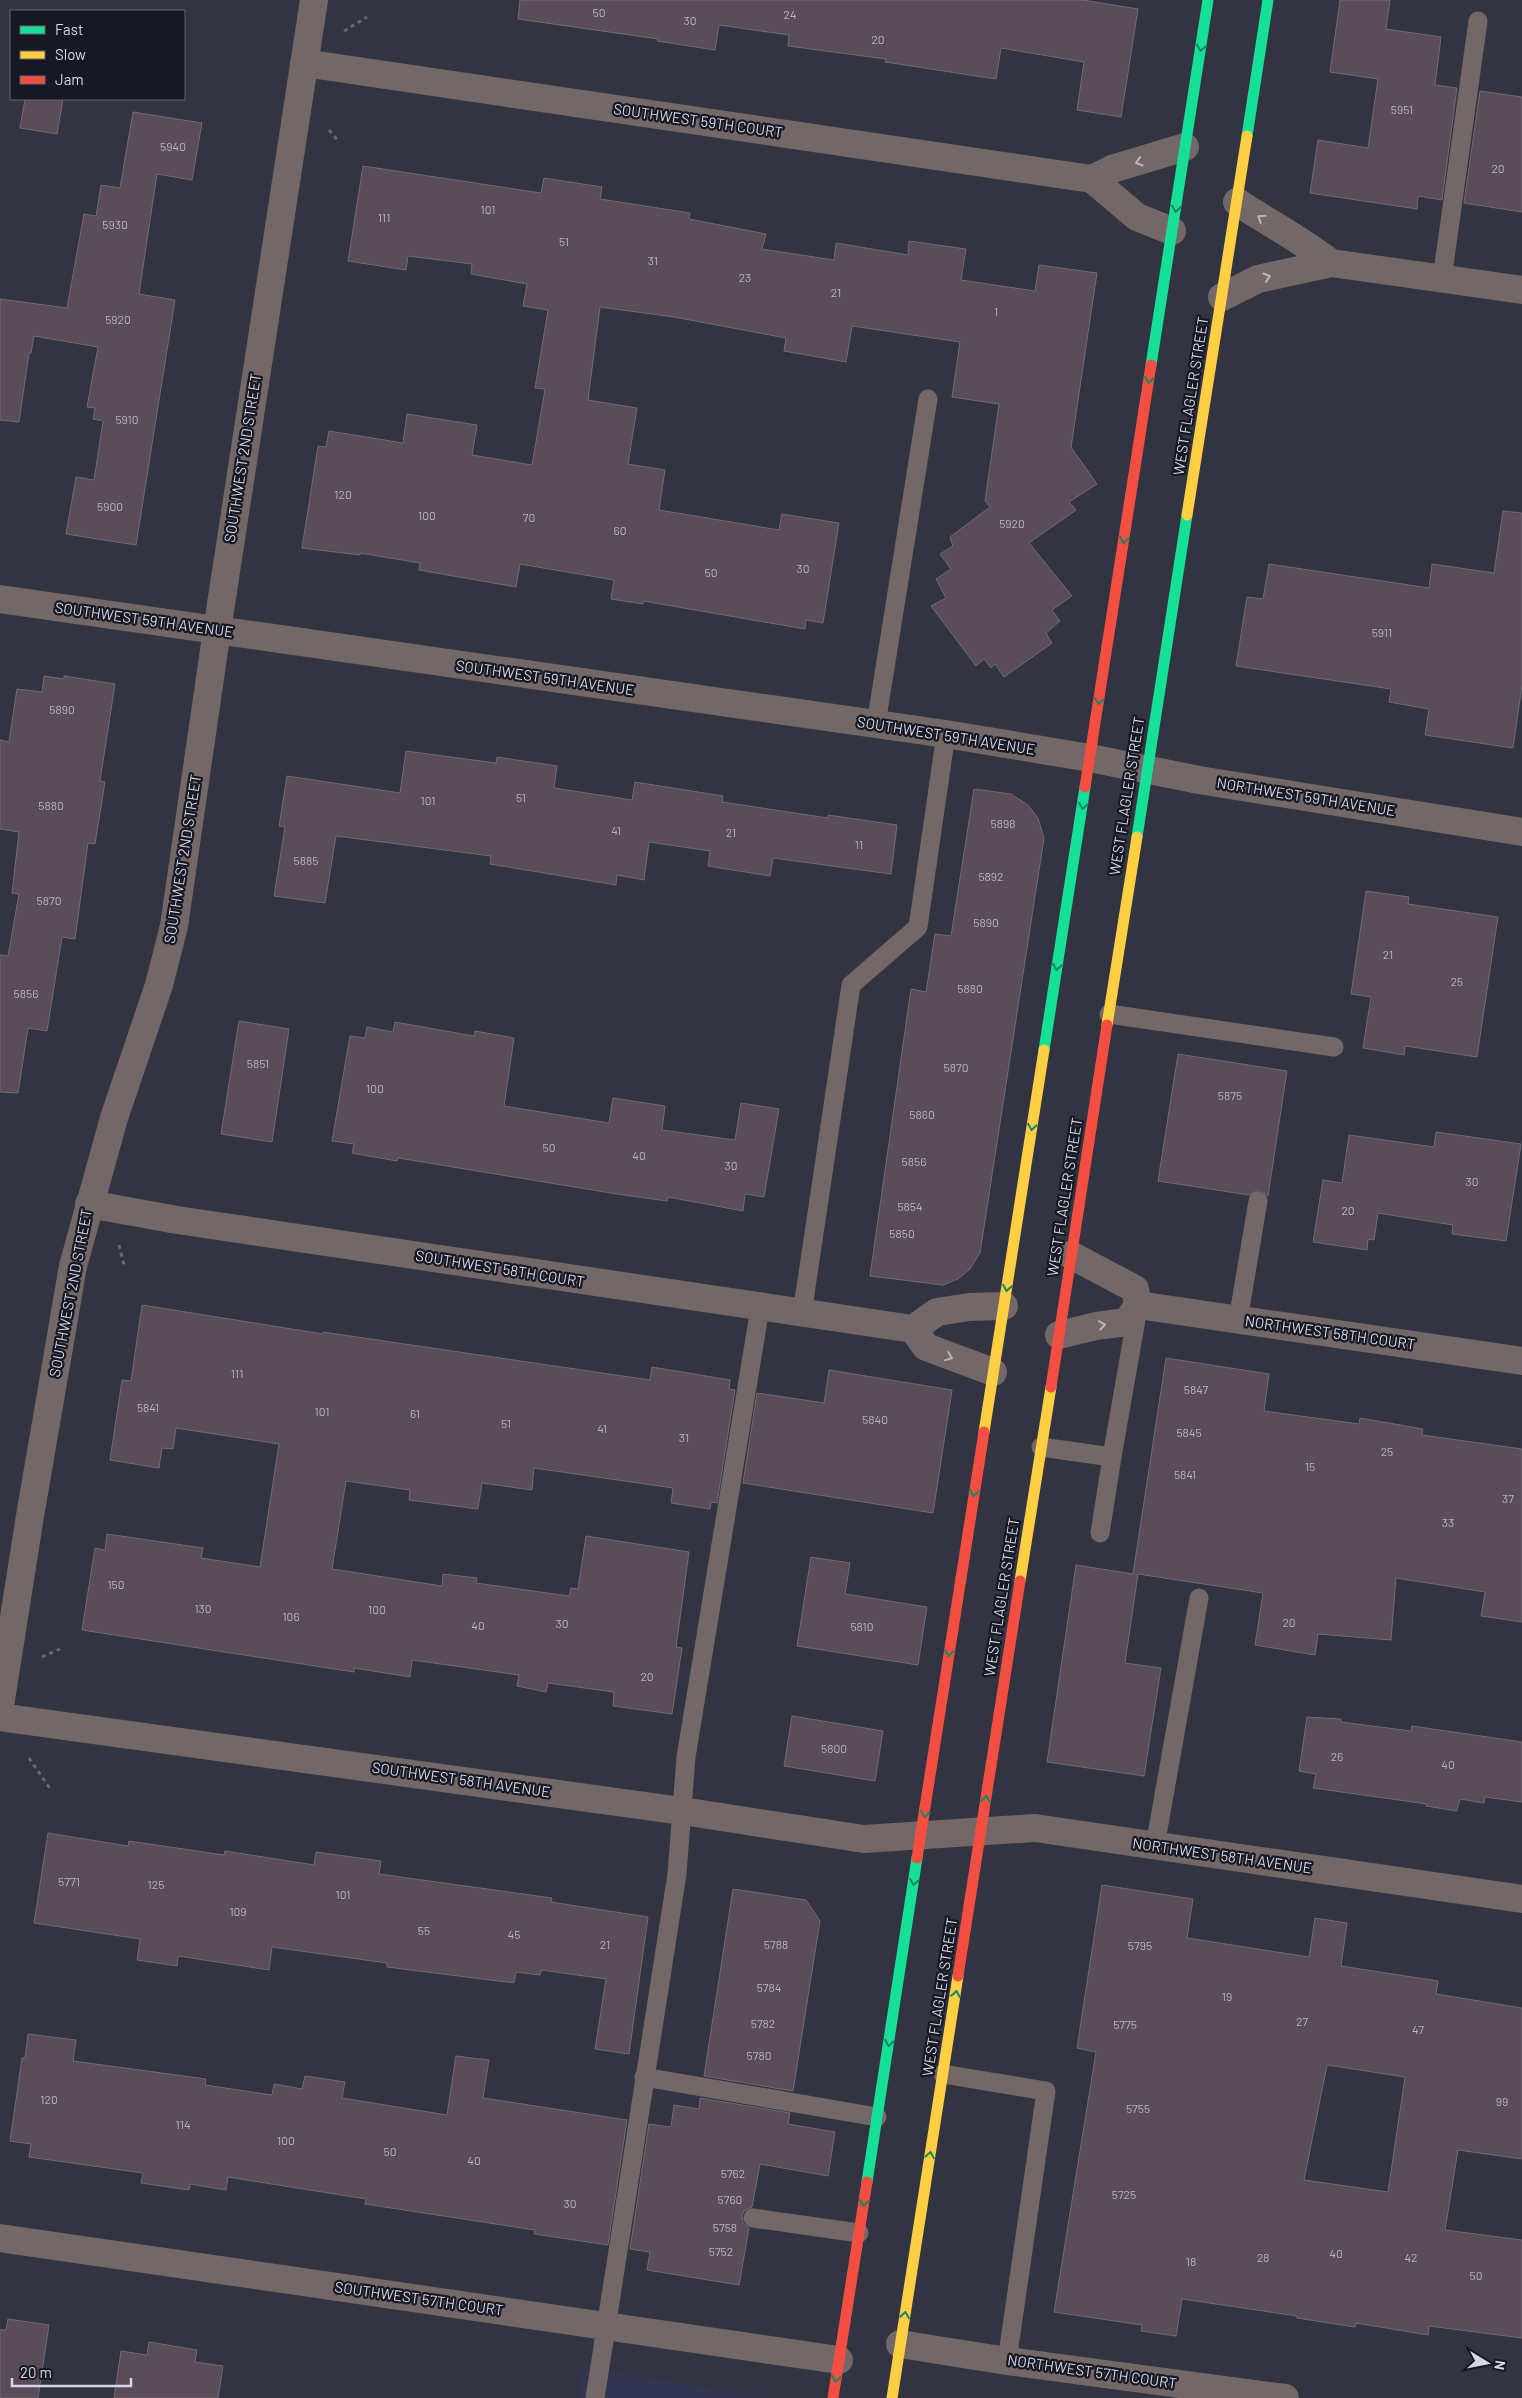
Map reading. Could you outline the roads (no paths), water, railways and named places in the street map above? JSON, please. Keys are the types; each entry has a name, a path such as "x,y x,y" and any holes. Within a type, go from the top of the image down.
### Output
{"main road":[{"path":"833,2398 1208,0"},
{"name":"WEST FLAGLER STREET","path":"892,2398 1268,0"}],"street":[{"name":"SOUTHWEST 2ND STREET","path":"0,1706 71,1276 89,1204 114,1118 168,954 314,0"},
{"name":"SOUTHWEST 59TH COURT","path":"304,63 1092,179"},
{"path":"1172,231 1137,217 1092,179 1112,169 1185,147"},
{"path":"1237,202 1286,234 1307,244 1331,263"},
{"path":"1222,297 1258,279 1331,263 1522,290"},
{"name":"SOUTHWEST 59TH AVENUE","path":"0,599 946,734 1090,758"},
{"name":"NORTHWEST 59TH AVENUE","path":"1090,758 1522,832"},
{"name":"SOUTHWEST 58TH COURT","path":"89,1204 177,1220 760,1308 913,1329"},
{"path":"1059,1335 1096,1326 1127,1322 1138,1305 1135,1290 1071,1255"},
{"name":"NORTHWEST 58TH COURT","path":"1138,1305 1522,1361"},
{"path":"994,1372 926,1347 913,1329 937,1312 969,1307 1004,1306"},
{"name":"SOUTHWEST 58TH AVENUE","path":"0,1717 682,1811 864,1839 922,1834"},
{"name":"NORTHWEST 58TH AVENUE","path":"922,1834 1035,1828 1522,1899"},
{"name":"SOUTHWEST 57TH COURT","path":"0,2238 839,2360"},
{"name":"NORTHWEST 57TH COURT","path":"900,2344 1275,2397"}],"lane":[{"path":"1442,279 1478,21"},
{"path":"876,724 928,399"},
{"path":"802,1314 851,985 918,927 946,734"},
{"path":"1109,1014 1334,1047"},
{"path":"1238,1320 1258,1201"},
{"path":"1100,1532 1138,1305"},
{"path":"595,2398 677,1874 686,1758 760,1308"},
{"path":"1041,1447 1112,1457"},
{"path":"1155,1846 1199,1598"},
{"path":"943,2074 1046,2091 1007,2360"},
{"path":"644,2077 877,2117"},
{"path":"753,2218 859,2233"}]}
